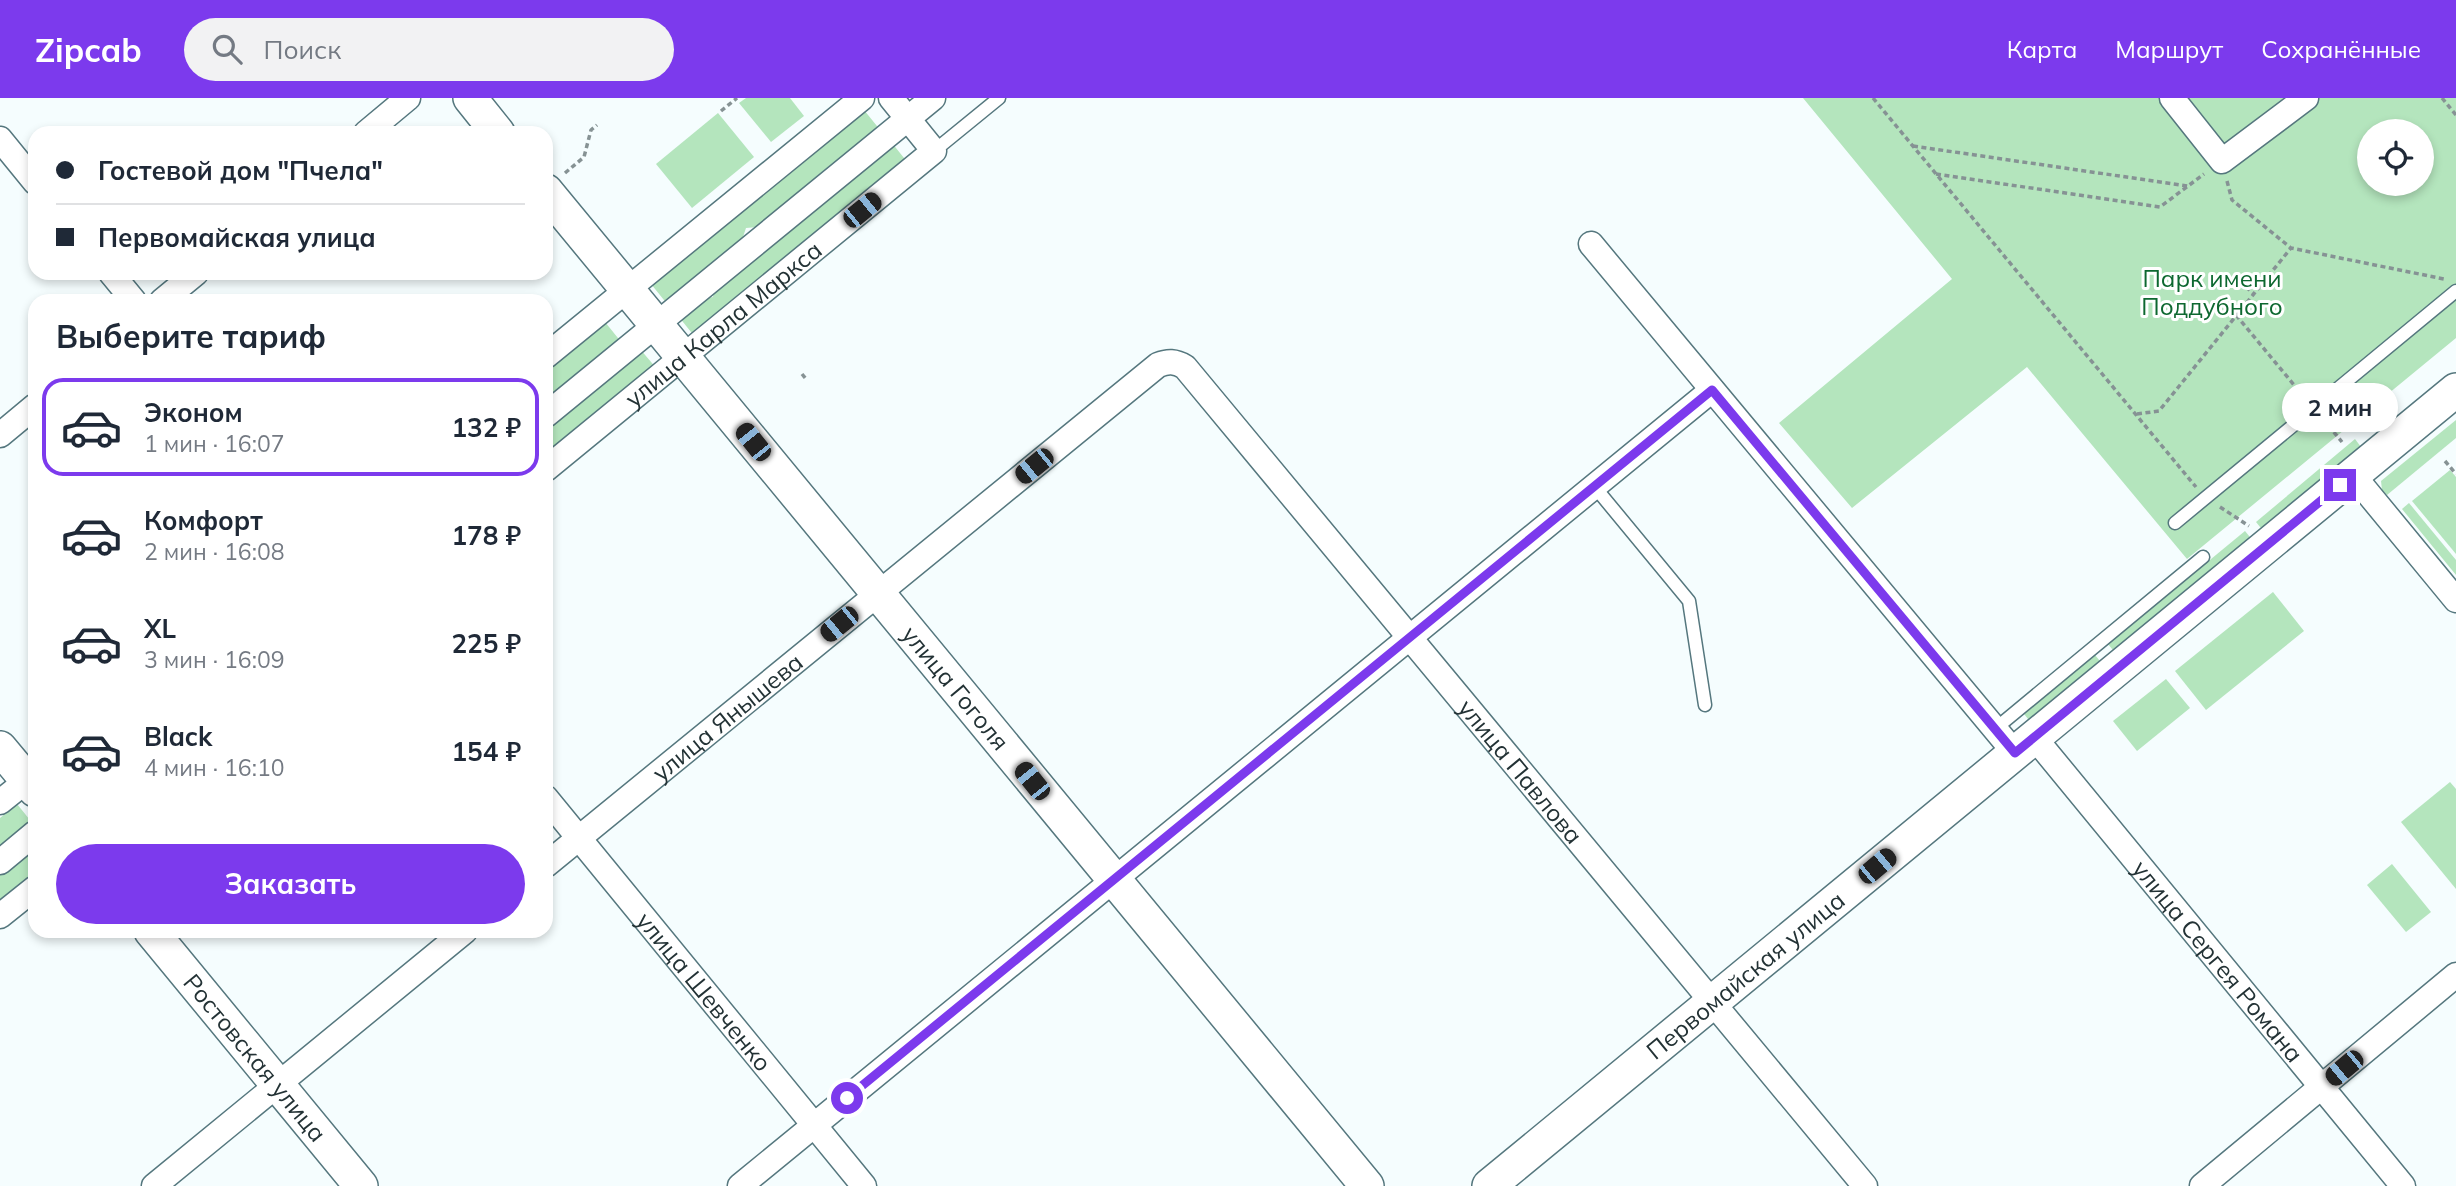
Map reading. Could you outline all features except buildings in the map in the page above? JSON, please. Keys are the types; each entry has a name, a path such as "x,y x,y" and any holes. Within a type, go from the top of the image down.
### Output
{"street":[{"path":"374,126 408,98"},
{"path":"470,98 492,126"},
{"path":"553,350 862,98"},
{"path":"891,98 934,151"},
{"path":"553,409 933,98"},
{"path":"2172,98 2222,161 2306,98"},
{"path":"0,139 28,173"},
{"name":"улица Карла Маркса","path":"553,463 934,151"},
{"name":"улица Гоголя","path":"553,186 656,325 1367,1186"},
{"name":"улица Сергея Романа","path":"1591,244 1712,390 2015,740 2322,1087 2403,1186"},
{"path":"117,280 128,294"},
{"path":"170,294 188,280"},
{"name":"улица Янышева","path":"553,859 1158,365 1171,362"},
{"name":"улица Павлова","path":"1171,362 1185,367 1865,1186"},
{"path":"740,1186 1712,390"},
{"name":"Первомайская улица","path":"1489,1186 1712,1002 2015,740 2353,475 2456,390"},
{"path":"0,435 28,412"},
{"path":"2353,475 2456,600"},
{"path":"0,748 28,778"},
{"path":"0,802 28,784"},
{"name":"улица Шевченко","path":"553,807 864,1186"},
{"path":"0,862 28,840"},
{"path":"0,916 28,894"},
{"name":"Ростовская улица","path":"157,938 360,1186"},
{"path":"154,1186 456,938"},
{"path":"2202,1186 2456,975"}],"lane":[{"path":"934,151 999,98"},
{"path":"2175,523 2456,291"},
{"path":"1594,486 1689,601 1704,705"},
{"path":"2015,740 2203,557"}],"path":[{"path":"721,111 737,98"},
{"path":"1873,98 2205,498 2245,522"},
{"path":"2442,98 2456,115"},
{"path":"553,184 584,157 591,130 597,125"},
{"path":"1913,146 2188,186"},
{"path":"1936,174 2161,207 2222,161"},
{"path":"2232,200 2291,248 2456,282"},
{"path":"2135,414 2159,411 2291,248"},
{"path":"2245,287 2254,294"},
{"path":"2236,316 2342,442"},
{"path":"802,374 806,379"},
{"path":"2445,461 2456,474"}],"green space":[{"path":"746,98 790,98 804,116 771,142 739,103"},
{"name":"Парк имени Поддубного","path":"1803,98 2456,98 2456,338 2187,559 2027,367 1852,508 1779,423 1952,279"},
{"path":"864,110 881,131 829,166 758,227 746,228 742,240 668,305 651,284"},
{"path":"718,113 754,157 692,208 656,164"},
{"path":"892,143 908,163 695,337 679,317 707,298 713,297 714,290"},
{"path":"605,322 622,343 585,366 553,398 553,364"},
{"path":"640,349 657,369 553,454 554,424"},
{"path":"2456,420 2456,438 2387,495 2382,490 2381,481"},
{"path":"2355,439 2364,451 2265,533 2256,522"},
{"path":"2450,470 2456,477 2456,554 2412,501"},
{"path":"2409,503 2456,560 2456,575 2402,509"},
{"path":"2245,531 2254,542 2117,655 2108,644"},
{"path":"2273,592 2304,631 2206,710 2175,671"},
{"path":"2095,655 2104,666 2033,725 2024,714"},
{"path":"2166,679 2190,708 2137,751 2113,721"},
{"path":"2450,782 2456,789 2456,889 2401,822"},
{"path":"17,804 28,818 28,830 0,853 0,818"},
{"path":"28,851 28,884 0,907 0,873"},
{"path":"2392,864 2431,912 2406,932 2367,885"}],"route":[{"path":"847,1098 1712,390 2015,753 2340,485"}]}
